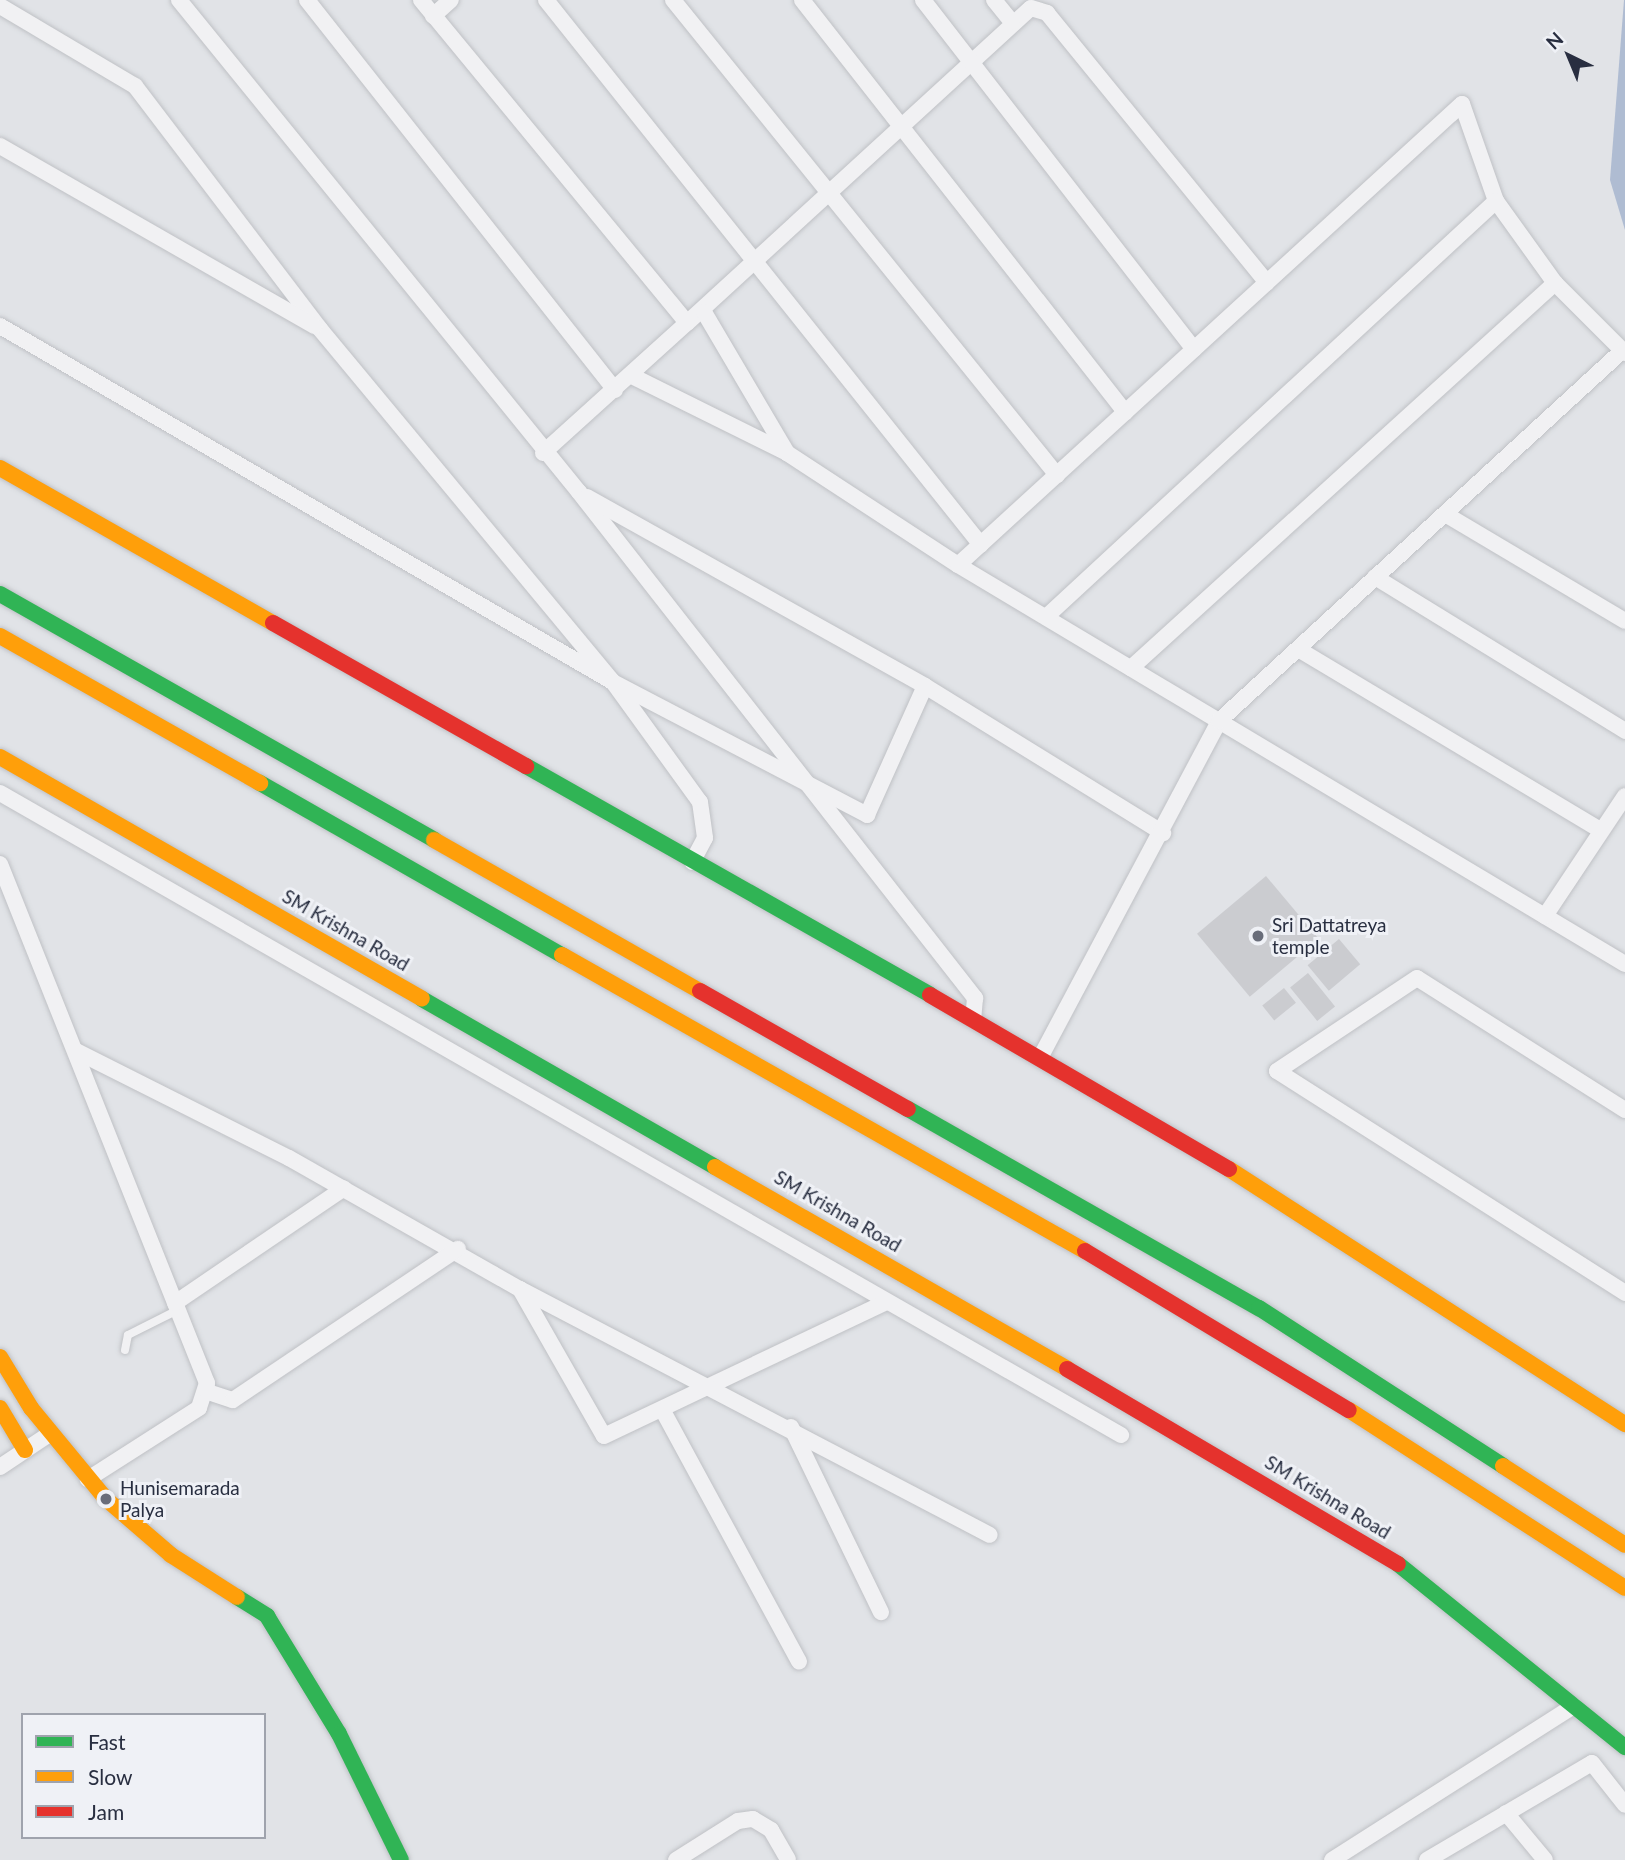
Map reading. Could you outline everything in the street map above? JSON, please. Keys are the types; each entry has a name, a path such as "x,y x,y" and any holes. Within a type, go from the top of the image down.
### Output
{"main road":[{"path":"0,468 1169,1130 1625,1424"},
{"path":"0,594 1173,1264 1259,1308 1625,1545"},
{"path":"0,636 781,1084 1161,1293 1625,1588"},
{"name":"SM Krishna Road","path":"0,757 1186,1438 1394,1561 1625,1747"},
{"path":"0,1357 51,1433 88,1479 171,1555 267,1616 339,1734 401,1860"},
{"path":"0,1408 24,1450"}],"street":[{"path":"179,0 543,453 579,492 975,998 973,1020"},
{"path":"307,0 615,390"},
{"path":"421,0 687,323"},
{"path":"433,16 451,0"},
{"path":"546,0 981,545"},
{"path":"673,0 1057,475"},
{"path":"802,0 904,124 1125,412"},
{"path":"923,0 1194,349"},
{"path":"994,0 1012,22"},
{"path":"543,453 632,376 687,323 704,312 970,61 1035,4 1047,13 1267,283"},
{"path":"0,6 135,86 320,329 612,682 699,802 705,838 692,862"},
{"path":"958,565 1462,104 1496,201 1555,283 1623,352 1219,721 1163,833 1040,1058"},
{"path":"0,146 320,329"},
{"path":"1046,617 1496,201"},
{"path":"1130,668 1555,283"},
{"path":"704,312 787,453"},
{"path":"0,326 612,682 808,788 867,815 925,686"},
{"path":"632,376 787,453 958,565 1625,964"},
{"path":"579,492 925,686 1163,833"},
{"path":"1445,514 1625,621"},
{"path":"1376,578 1625,731"},
{"path":"1298,649 1600,830"},
{"path":"0,793 1121,1434"},
{"path":"1545,916 1625,796"},
{"path":"0,864 76,1051 208,1392 199,1408 88,1479"},
{"path":"1625,1110 1417,978 1277,1071 1625,1293"},
{"path":"76,1051 344,1188 457,1249 520,1289 717,1387 990,1535"},
{"path":"176,1307 344,1188"},
{"path":"208,1392 233,1400 457,1249"},
{"path":"520,1289 604,1436 717,1387 886,1302"},
{"path":"663,1410 799,1661"},
{"path":"791,1427 881,1612"},
{"path":"0,1467 51,1433"},
{"path":"1332,1860 1574,1706"},
{"path":"1427,1860 1592,1763 1625,1805"},
{"path":"1506,1813 1545,1860"},
{"path":"676,1860 738,1821 753,1819 771,1830 788,1860"}],"lane":[{"path":"125,1350 128,1335 176,1307"}],"water":[{"path":"1625,0 1625,230 1610,180"}],"building":[{"name":"Sri Dattatreya temple","path":"1266,876 1319,939 1250,997 1197,934"},
{"path":"1339,939 1360,964 1329,991 1308,965"},
{"path":"1308,973 1335,1006 1317,1021 1290,987"},
{"path":"1284,988 1296,1003 1274,1020 1262,1006"}],"traffic: fast":[{"path":"0,594 434,840"},
{"path":"526,766 930,995"},
{"path":"260,783 562,955"},
{"path":"422,999 715,1167"},
{"path":"908,1109 1259,1308 1503,1466"},
{"path":"1398,1564 1625,1747"},
{"path":"237,1597 267,1616 339,1734 401,1860"}],"traffic: slow":[{"path":"0,468 273,623"},
{"path":"0,636 260,783"},
{"path":"0,757 422,999"},
{"path":"434,840 700,991"},
{"path":"562,955 1085,1251"},
{"path":"715,1167 1067,1369"},
{"path":"1229,1169 1625,1424"},
{"path":"0,1357 31,1408 106,1499 171,1555 237,1597"},
{"path":"0,1408 25,1450"},
{"path":"1349,1410 1625,1588"},
{"path":"1503,1466 1625,1545"}],"traffic: jam":[{"path":"273,623 526,766"},
{"path":"700,991 908,1109"},
{"path":"930,995 1229,1169"},
{"path":"1085,1251 1349,1410"},
{"path":"1067,1369 1398,1564"}],"place":[{"name":"Sri Dattatreya temple","path":"1258,936"},
{"name":"Hunisemarada Palya","path":"106,1499"}]}
